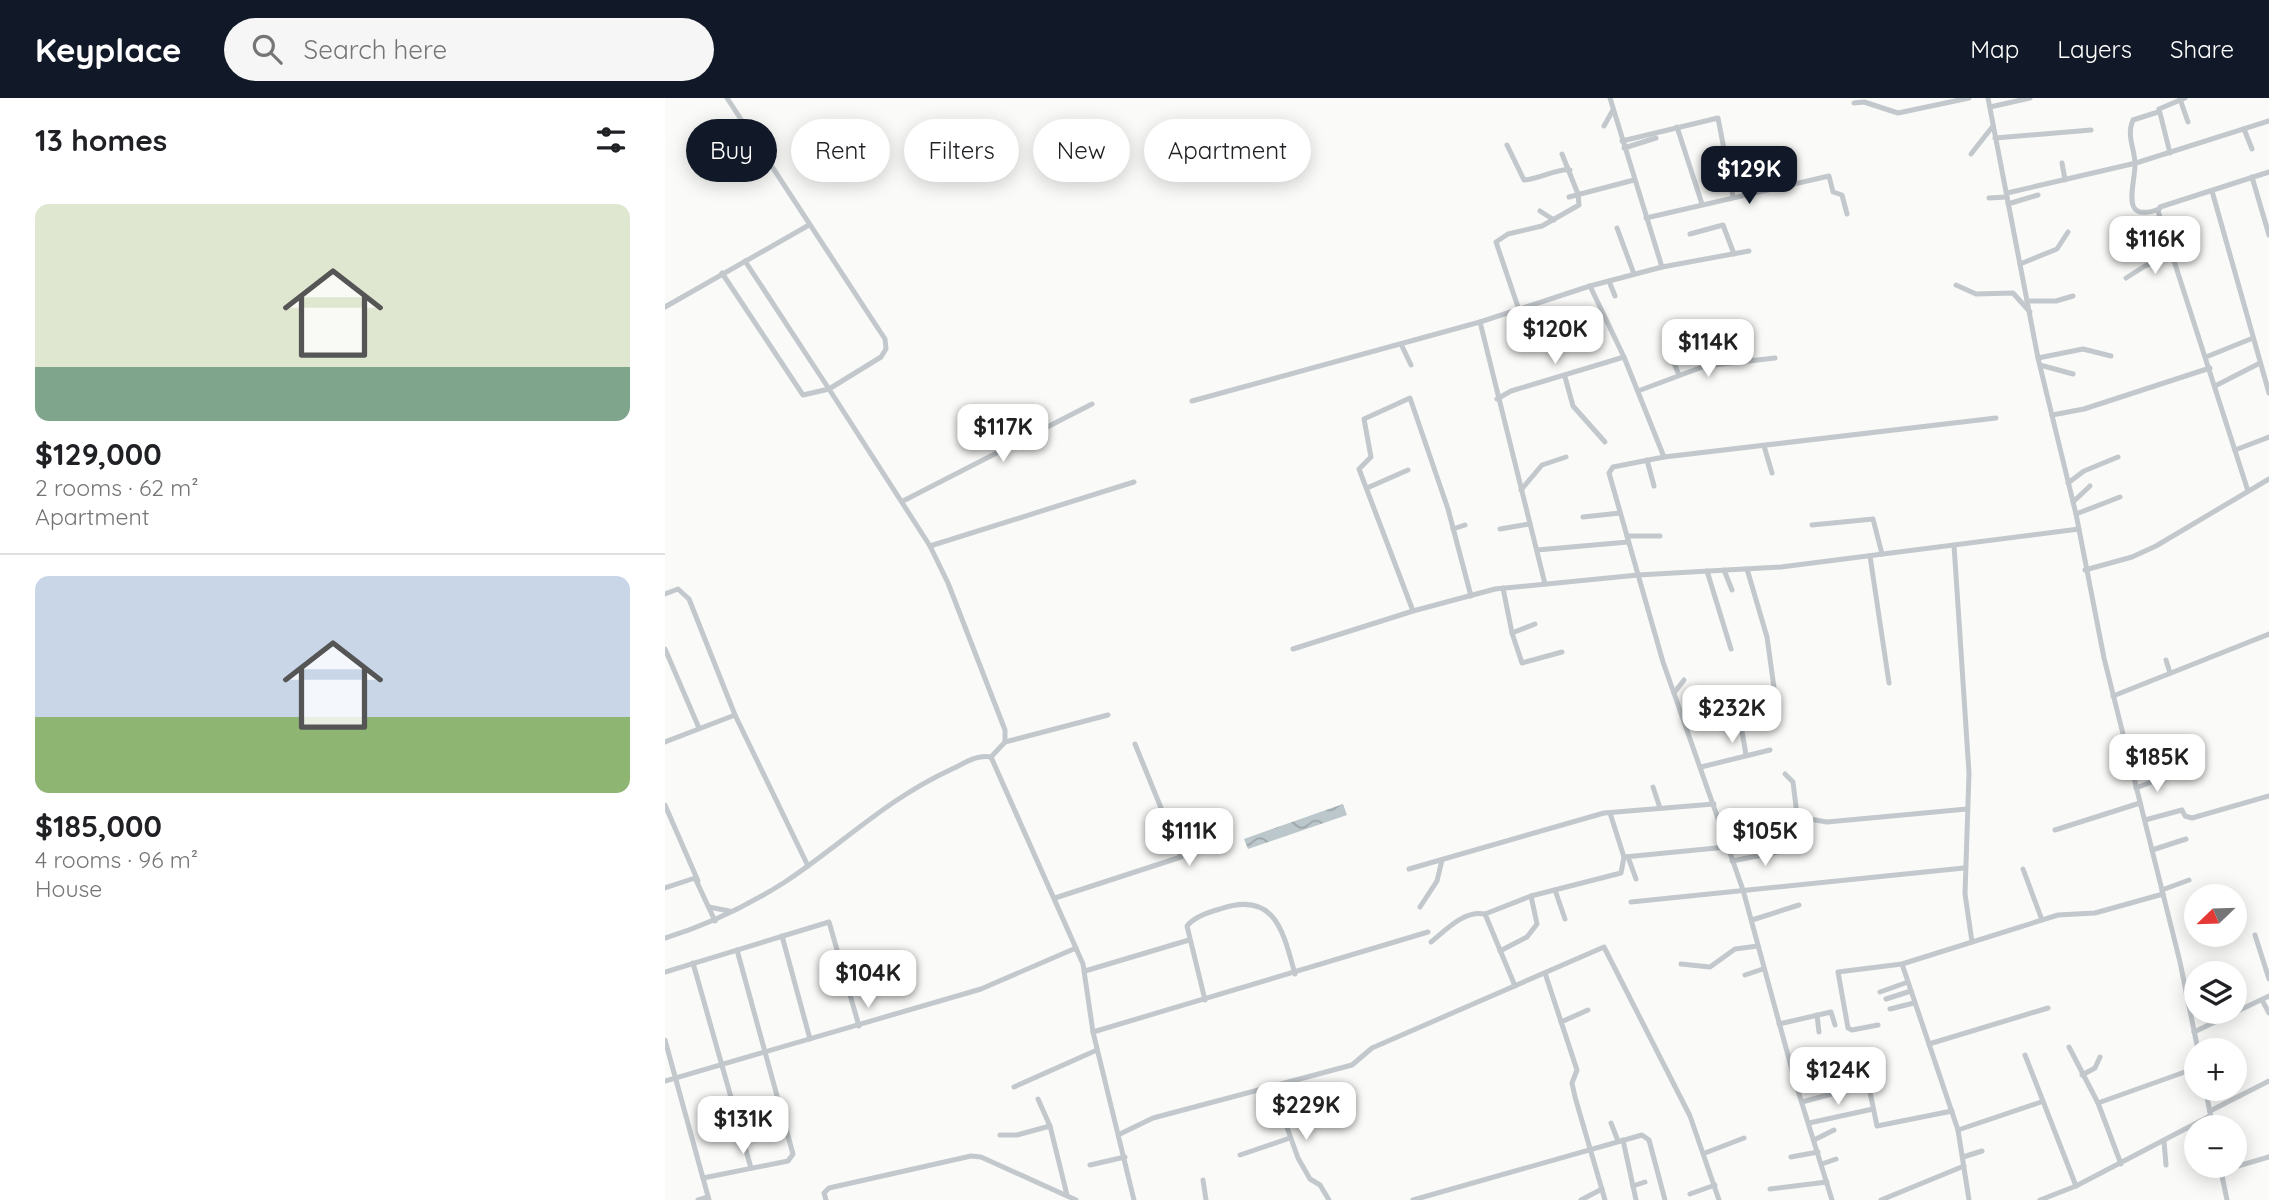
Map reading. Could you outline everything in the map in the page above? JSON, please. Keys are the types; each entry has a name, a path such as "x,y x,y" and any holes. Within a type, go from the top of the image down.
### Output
{"street":[{"path":"722,273 803,395 829,389 881,356 886,349 885,339 727,98"},
{"path":"1610,98 1662,267"},
{"path":"1854,103 1864,102 1898,113 1969,98"},
{"path":"1988,98 2039,362 2076,514 2085,570 2196,1038"},
{"path":"1990,107 2030,98"},
{"path":"2169,153 2158,112 2160,106 2181,99 2188,122"},
{"path":"1604,126 1613,110"},
{"path":"2158,112 2133,120 2131,124 2136,163 2131,191 2138,213 2146,214 2269,172"},
{"path":"1622,141 1718,118 1733,196"},
{"path":"2007,198 2136,163 2269,121"},
{"path":"1972,154 1994,126"},
{"path":"1677,127 1702,204"},
{"path":"1995,138 2091,130"},
{"path":"2244,130 2252,149"},
{"path":"1624,148 1656,138"},
{"path":"1507,145 1524,180 1543,178 1558,170 1570,170"},
{"path":"1518,310 1496,242 1508,234 1554,220 1579,205 1570,170 1562,154"},
{"path":"2062,163 2066,180"},
{"path":"1646,218 1829,176 1832,191 1842,194 1847,214"},
{"path":"2252,177 2269,235"},
{"path":"1569,197 1634,180"},
{"path":"2212,191 2269,393"},
{"path":"1989,198 2038,195"},
{"path":"2159,209 2248,491"},
{"path":"1540,211 1554,220"},
{"path":"665,307 809,225"},
{"path":"1690,234 1723,225 1734,254"},
{"path":"1617,228 1634,274"},
{"path":"2020,264 2057,249 2069,232"},
{"path":"1192,401 1480,322 1634,274 1749,251"},
{"path":"2126,278 2145,266 2173,255"},
{"path":"745,261 903,501 930,547 985,673 1005,730 1005,742"},
{"path":"1609,281 1615,296"},
{"path":"1955,285 1976,294 2013,293 2030,312"},
{"path":"1590,286 1624,357 1664,457"},
{"path":"2027,301 2056,301 2073,296"},
{"path":"1480,322 1545,584"},
{"path":"2206,356 2253,338"},
{"path":"1401,344 1411,365"},
{"path":"1668,349 1679,375"},
{"path":"2039,362 2083,349 2111,356"},
{"path":"1497,399 1511,391 1565,377 1570,372 1624,357"},
{"path":"1638,391 1705,366 1775,358"},
{"path":"2039,362 2073,374"},
{"path":"2215,386 2260,363"},
{"path":"2052,415 2084,409 2210,368"},
{"path":"1565,377 1573,406 1605,442"},
{"path":"1413,611 1359,469 1371,457 1364,419 1411,398 1453,529 1471,596"},
{"path":"903,501 1092,404"},
{"path":"1579,415 1581,428"},
{"path":"1832,1200 1763,969 1744,890 1674,693 1638,575 1611,468 1664,457 1996,418"},
{"path":"2235,450 2269,437"},
{"path":"1764,446 1772,472"},
{"path":"1521,490 1542,465 1566,457"},
{"path":"2068,483 2084,471 2118,457"},
{"path":"1647,460 1654,486"},
{"path":"1367,488 1408,470"},
{"path":"2085,570 2132,557 2156,546 2269,479"},
{"path":"930,547 1134,482"},
{"path":"2073,502 2090,486"},
{"path":"2076,514 2120,497"},
{"path":"1583,517 1621,513"},
{"path":"1812,524 1873,519 1882,554"},
{"path":"1500,529 1529,524"},
{"path":"1453,529 1465,525"},
{"path":"1293,649 1413,611 1503,588 1638,575 1747,569 2079,529"},
{"path":"1537,550 1660,536"},
{"path":"1954,545 1969,773 1964,868 1972,942"},
{"path":"1870,556 1889,683"},
{"path":"1747,569 1767,637 1776,702"},
{"path":"1724,570 1732,590"},
{"path":"1707,571 1731,649"},
{"path":"1503,588 1512,633 1522,663 1562,652"},
{"path":"665,594 678,589 689,599 735,715 808,866"},
{"path":"1512,633 1535,624"},
{"path":"2113,696 2269,634"},
{"path":"665,649 699,728"},
{"path":"2166,660 2170,673"},
{"path":"1674,693 1684,680"},
{"path":"665,743 735,715"},
{"path":"991,757 1005,742 1108,715"},
{"path":"1740,719 1747,755"},
{"path":"2126,750 2149,742"},
{"path":"1055,898 1181,857 1140,764 1135,744"},
{"path":"1701,767 1770,750"},
{"path":"665,938 715,921 765,894 808,866 857,826 914,786 979,756 991,757"},
{"path":"991,757 1085,971 1084,989 1093,1032 1134,1200"},
{"path":"1785,774 1793,782 1797,815"},
{"path":"2136,789 2169,775"},
{"path":"1653,788 1660,808"},
{"path":"2145,820 2182,810 2185,817 2192,818 2269,796"},
{"path":"2055,830 2140,803"},
{"path":"1409,869 1609,813 1714,804"},
{"path":"665,805 715,921"},
{"path":"1722,833 1797,815 1810,822 1827,822 1967,809"},
{"path":"1609,813 1636,879"},
{"path":"2152,850 2186,839"},
{"path":"1626,857 1727,847"},
{"path":"1732,861 1792,849"},
{"path":"1431,942 1459,920 1473,914 1485,914 1531,896 1621,873 1626,857"},
{"path":"1420,907 1437,881 1442,859"},
{"path":"1631,902 1964,868"},
{"path":"2023,869 2042,920"},
{"path":"665,888 691,877 698,881"},
{"path":"1878,1025 1852,1030 1848,1028 1838,972 1902,964 2058,915 2095,913 2162,892 2189,880"},
{"path":"1555,890 1565,919"},
{"path":"1500,951 1527,937 1537,924 1531,896"},
{"path":"1205,1000 1187,926 1193,920 1240,903 1251,904 1279,923 1295,974"},
{"path":"1752,920 1799,905"},
{"path":"709,906 722,911 732,911"},
{"path":"1485,914 1515,986"},
{"path":"665,972 829,922 859,1026"},
{"path":"1093,1032 1295,974 1428,932"},
{"path":"2255,935 2266,959 2269,979"},
{"path":"782,936 810,1039"},
{"path":"1085,971 1189,940"},
{"path":"1681,964 1710,967 1732,950 1758,946"},
{"path":"1119,1134 1153,1118 1352,1065 1372,1048 1602,947 1608,950 1691,1116 1706,1153 1719,1200"},
{"path":"665,1081 982,989 1076,948"},
{"path":"703,1178 788,1161 793,1154 737,950"},
{"path":"693,963 751,1168"},
{"path":"1902,964 1958,1130 1969,1200"},
{"path":"1745,975 1763,969"},
{"path":"1545,973 1577,1069 1572,1083 1605,1200"},
{"path":"1880,992 1908,982"},
{"path":"1886,999 1911,991"},
{"path":"2195,1031 2269,996"},
{"path":"2262,1000 2269,1013"},
{"path":"1890,1009 1914,1003"},
{"path":"1929,1044 2047,1008"},
{"path":"1561,1022 1588,1010"},
{"path":"1779,1024 1831,1012 1835,1025"},
{"path":"1817,1015 1819,1032"},
{"path":"665,1040 709,1198 698,1200"},
{"path":"2069,1047 2098,1103 2121,1164"},
{"path":"1014,1087 1097,1050"},
{"path":"2025,1055 2041,1102 2076,1186"},
{"path":"2083,1075 2095,1068 2100,1057"},
{"path":"1792,1070 1835,1059"},
{"path":"1865,1068 1879,1126 1952,1111"},
{"path":"2098,1103 2184,1072"},
{"path":"2041,1200 2121,1164 2269,1081"},
{"path":"1802,1101 1868,1084"},
{"path":"1273,1088 1290,1138 1310,1180 1320,1185 1329,1200"},
{"path":"1038,1099 1050,1126 1067,1195"},
{"path":"2208,1101 2210,1113"},
{"path":"1958,1130 2041,1102"},
{"path":"1809,1123 1873,1109"},
{"path":"1611,1122 1621,1141 1636,1200"},
{"path":"1000,1135 1017,1135 1050,1126"},
{"path":"1814,1140 1834,1130"},
{"path":"1413,1200 1642,1135 1649,1140 1665,1200"},
{"path":"1240,1155 1290,1138"},
{"path":"1706,1153 1744,1138"},
{"path":"2164,1140 2167,1165"},
{"path":"1963,1157 1982,1151"},
{"path":"1791,1157 1818,1152"},
{"path":"826,1200 824,1193 829,1188 971,1156 981,1157 1076,1200"},
{"path":"1090,1165 1125,1157"},
{"path":"2247,1162 2269,1157"},
{"path":"1822,1164 1836,1159"},
{"path":"1881,1200 1964,1166"},
{"path":"2223,1178 2227,1200"},
{"path":"1203,1180 1206,1200"},
{"path":"1633,1186 1645,1182"},
{"path":"1770,1189 1827,1182"},
{"path":"1690,1194 1715,1185"},
{"path":"1581,1200 1602,1189"},
{"path":"2066,1190 2070,1200"}],"water":[{"path":"1343,804 1347,815 1248,849 1244,839"}]}
